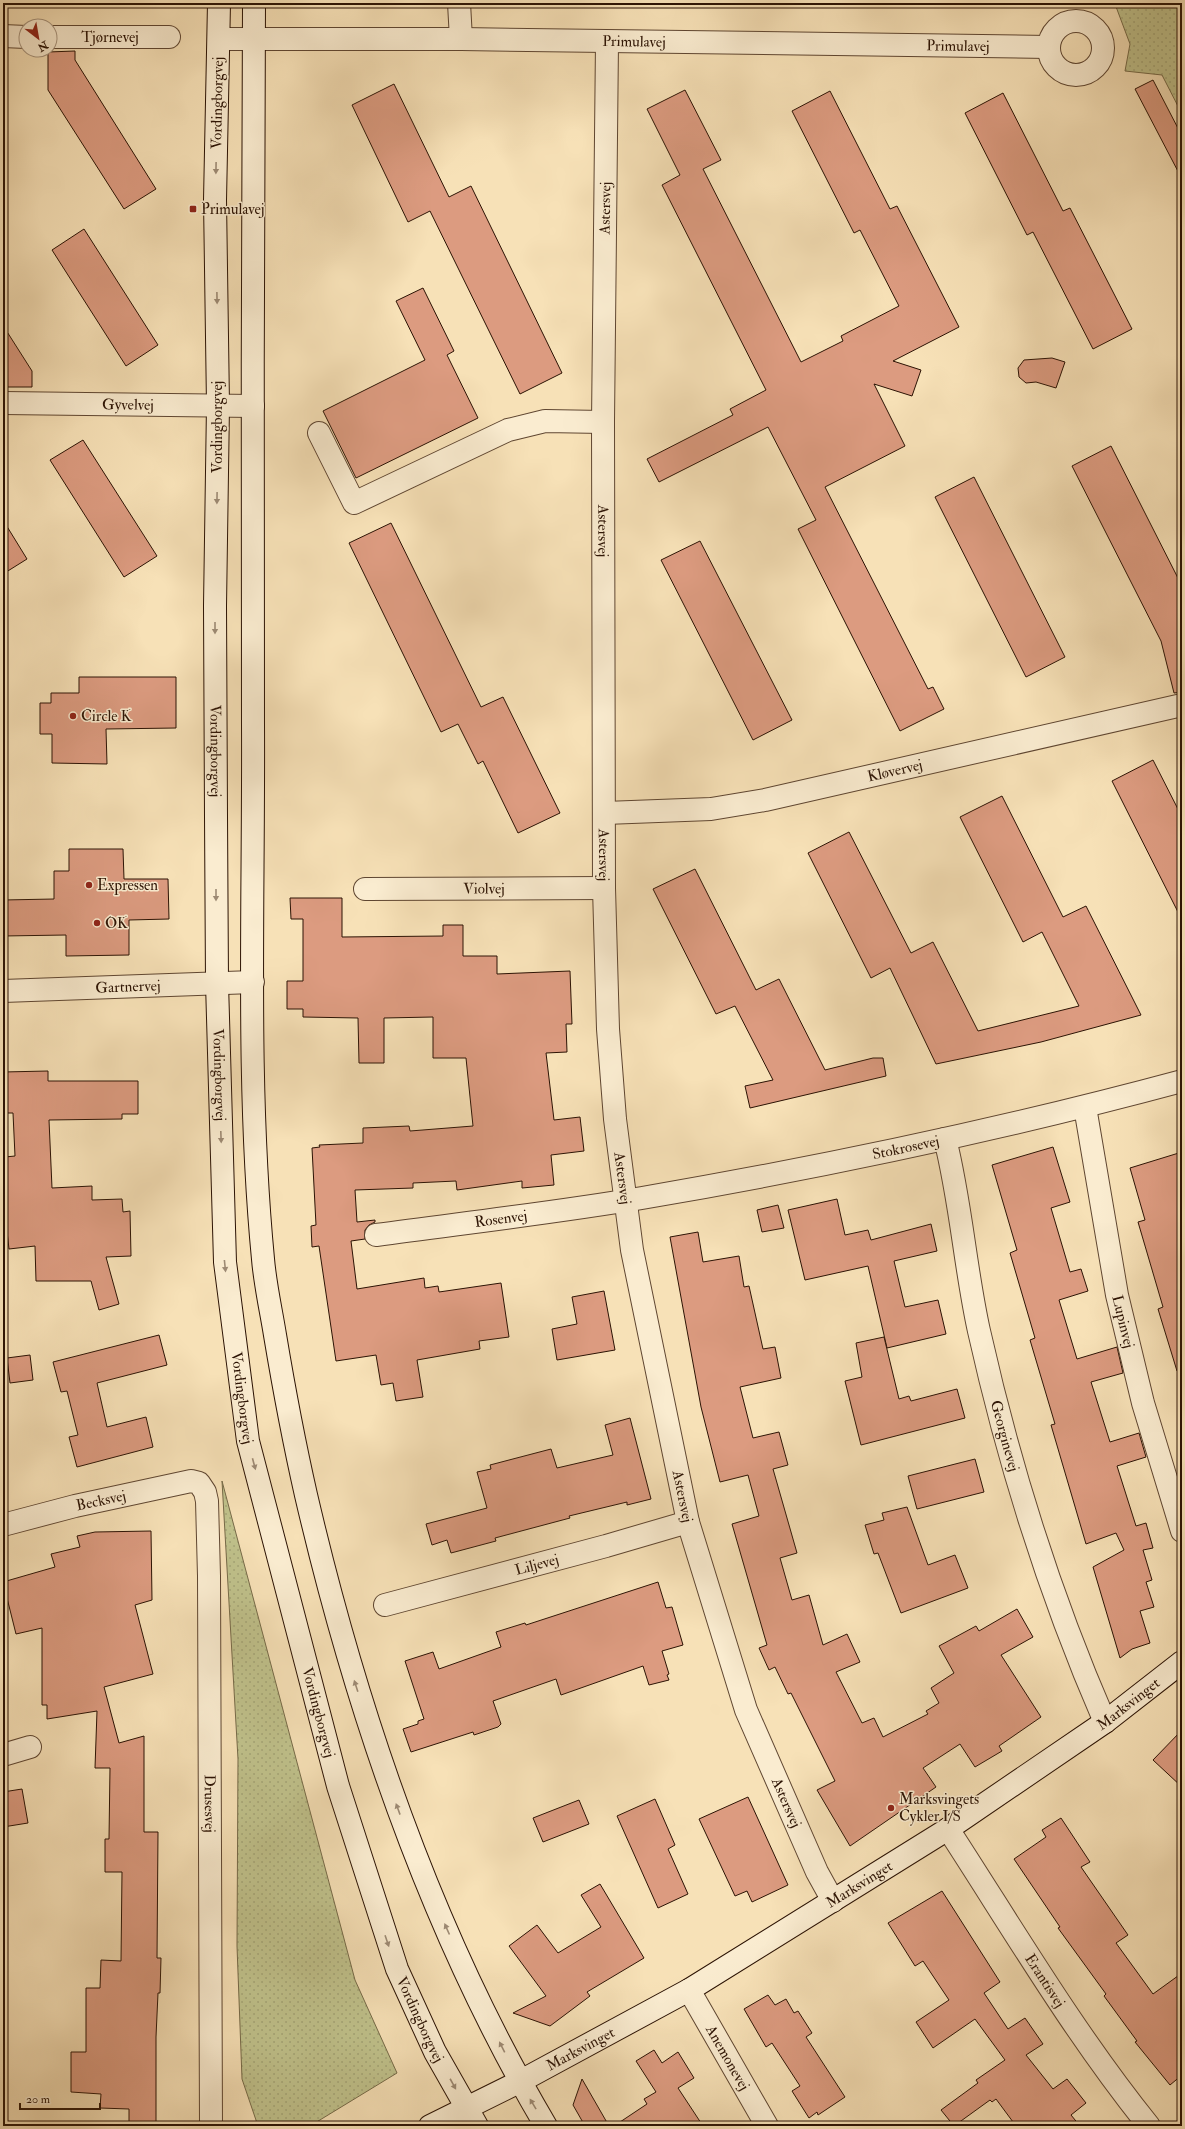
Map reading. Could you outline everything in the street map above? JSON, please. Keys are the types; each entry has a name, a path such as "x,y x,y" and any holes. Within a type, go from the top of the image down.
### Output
{"street":[{"name":"Vordingborgvej","path":"219,3 215,200 218,405 215,606 217,983 224,1262 248,1441 338,1786 397,1969 423,2030 472,2117"},
{"path":"254,3 252,406 253,982 256,1164 263,1265 292,1436 326,1582 355,1685 424,1878 489,2023 520,2082 546,2126"},
{"path":"459,3 461,39"},
{"path":"3,36 18,36"},
{"name":"Tjørnevej","path":"58,37 169,37"},
{"name":"Primulavej","path":"219,39 461,39 1049,47"},
{"name":"Astersvej","path":"607,42 603,422 604,888 608,1037 615,1119 633,1258 688,1522 746,1710 817,1872 833,1901"},
{"name":"Gyvelvej","path":"3,403 252,406"},
{"path":"319,433 354,503 508,430 545,421 603,422"},
{"name":"Kløvervej","path":"605,812 711,809 765,800 1182,705"},
{"name":"Violvej","path":"365,889 604,888"},
{"name":"Gartnervej","path":"3,991 253,982"},
{"name":"Stokrosevej","path":"626,1200 692,1189 945,1139 1085,1107 1182,1081"},
{"name":"Lupinvej","path":"1085,1107 1117,1295 1143,1403 1182,1531"},
{"name":"Georginevej","path":"945,1139 966,1266 999,1414 1040,1553 1067,1631 1105,1722"},
{"name":"Rosenvej","path":"376,1235 626,1200"},
{"name":"Becksvej","path":"3,1525 75,1506 180,1483 192,1481 199,1483"},
{"name":"Drusesvej","path":"199,1483 205,1492 208,1516 211,2126"},
{"name":"Liljevej","path":"385,1605 606,1546 688,1522"},
{"name":"Marksvinget","path":"430,2126 472,2117 520,2082 689,1990 948,1829 1105,1722 1182,1662"},
{"path":"3,1755 30,1747"},
{"name":"Erantisvej","path":"948,1829 1035,1965 1120,2089 1149,2126"},
{"name":"Anemonevej","path":"689,1990 767,2126"}],"green space":[{"path":"1109,3 1182,3 1182,114 1162,75 1125,71 1130,44 1115,4"},
{"path":"222,1481 355,1980 397,2073 310,2126 258,2126 242,2079 237,1946 238,1759"}],"building":[{"path":"75,51 75,60 156,189 124,209 48,90 48,58 58,58 58,52"},
{"path":"1153,80 1182,136 1182,179 1135,89"},
{"path":"394,84 449,197 471,186 562,373 520,394 430,211 408,222 352,105"},
{"path":"685,90 721,160 703,169 801,362 843,341 841,336 899,306 860,230 854,233 792,111 830,91 890,209 897,206 959,327 893,361 921,370 912,396 874,384 905,446 825,487 928,689 933,687 944,709 900,731 798,529 816,520 768,427 659,482 647,459 733,415 730,409 766,390 662,185 680,175 647,109"},
{"path":"1003,93 1063,211 1070,208 1132,329 1093,349 1033,232 1027,235 965,113"},
{"path":"84,229 158,345 126,366 52,250"},
{"path":"423,288 454,351 447,355 478,418 356,478 323,411 425,360 396,301"},
{"path":"4,327 32,371 32,387 5,387"},
{"path":"1052,358 1065,362 1056,388 1036,382 1026,383 1019,377 1018,368 1024,360"},
{"path":"83,440 157,556 124,577 50,460"},
{"path":"1111,446 1182,586 1182,692 1174,693 1161,641 1072,466"},
{"path":"974,477 1065,657 1026,677 935,497"},
{"path":"3,520 27,559 3,574"},
{"path":"391,523 481,707 503,697 560,813 518,833 483,761 478,764 458,724 441,732 349,543"},
{"path":"700,541 792,720 753,740 661,560"},
{"path":"79,677 176,677 176,728 106,729 107,764 52,763 52,734 40,734 40,703 51,703 51,693 79,693"},
{"path":"1153,760 1182,817 1182,920 1112,781"},
{"path":"1002,796 1063,917 1086,906 1141,1015 1041,1042 936,1064 890,968 871,978 808,853 849,832 911,953 933,942 978,1031 1079,1006 1042,932 1023,942 960,817"},
{"path":"69,849 123,849 124,879 168,879 169,919 129,920 129,955 66,956 66,935 3,936 3,900 54,899 54,871 69,871"},
{"path":"695,869 756,990 779,979 825,1070 873,1058 883,1058 886,1076 750,1108 745,1086 773,1080 735,1006 716,1014 653,889"},
{"path":"290,898 342,898 342,937 443,936 443,925 463,925 463,956 497,956 497,974 570,971 572,1024 566,1024 567,1052 546,1053 554,1120 580,1117 584,1151 551,1155 554,1185 522,1188 522,1181 457,1190 456,1181 413,1183 413,1188 355,1190 357,1222 375,1220 375,1222 369,1225 365,1230 365,1239 351,1241 357,1289 424,1278 425,1288 438,1286 439,1292 501,1283 509,1337 479,1341 480,1349 417,1360 423,1397 396,1401 393,1383 381,1385 376,1355 336,1361 319,1246 312,1247 311,1226 316,1225 312,1148 320,1147 319,1145 363,1143 363,1128 409,1126 410,1131 473,1126 466,1058 433,1058 433,1017 384,1018 384,1063 359,1063 358,1018 303,1017 303,1009 287,1009 287,981 303,981 303,919 291,919"},
{"path":"48,1071 48,1081 138,1081 138,1114 122,1114 122,1119 49,1120 52,1188 92,1186 92,1200 122,1199 123,1212 130,1211 131,1256 106,1257 119,1304 99,1310 91,1281 36,1281 35,1246 9,1249 3,1196 3,1188 6,1188 5,1157 15,1156 13,1113 3,1113 3,1072"},
{"path":"1053,1147 1070,1202 1051,1208 1070,1272 1081,1269 1088,1291 1059,1300 1077,1359 1117,1347 1123,1373 1091,1382 1110,1442 1139,1433 1146,1457 1117,1466 1136,1526 1146,1523 1153,1548 1143,1550 1152,1580 1146,1582 1154,1607 1140,1611 1150,1643 1132,1649 1120,1658 1093,1567 1124,1550 1116,1533 1086,1544 1051,1425 1055,1424 1030,1340 1035,1338 1010,1253 1017,1250 992,1165"},
{"path":"1182,1152 1182,1370 1177,1371 1158,1309 1163,1307 1138,1222 1145,1220 1130,1168"},
{"path":"837,1199 845,1235 868,1230 871,1240 931,1224 937,1251 894,1261 905,1307 938,1300 946,1334 887,1348 868,1266 805,1280 788,1210"},
{"path":"778,1205 784,1228 762,1232 757,1210"},
{"path":"698,1232 703,1262 739,1256 744,1287 749,1286 763,1349 775,1347 781,1378 740,1387 753,1438 779,1432 788,1465 773,1469 797,1553 780,1558 792,1600 809,1595 823,1645 847,1634 860,1662 836,1672 862,1723 874,1718 883,1737 928,1714 926,1711 939,1703 931,1688 954,1673 939,1646 976,1626 979,1631 1017,1609 1033,1637 1001,1655 1041,1717 999,1746 1002,1751 975,1767 960,1744 923,1768 936,1787 850,1846 817,1790 835,1781 791,1693 788,1694 775,1667 769,1670 759,1648 767,1645 732,1524 759,1516 748,1475 720,1482 701,1407 670,1237"},
{"path":"604,1291 615,1350 557,1360 552,1329 577,1324 572,1297"},
{"path":"159,1335 167,1365 97,1383 107,1427 146,1417 153,1447 77,1467 69,1437 78,1435 67,1391 61,1392 53,1362"},
{"path":"884,1337 899,1399 909,1396 911,1401 957,1389 965,1418 861,1445 845,1381 862,1377 856,1343"},
{"path":"30,1355 33,1380 10,1383 7,1358"},
{"path":"630,1418 651,1499 627,1505 627,1502 569,1516 570,1518 495,1538 496,1541 451,1553 447,1540 432,1545 426,1524 487,1508 477,1472 491,1469 490,1465 551,1449 557,1468 613,1455 605,1425"},
{"path":"975,1459 984,1492 917,1509 908,1476"},
{"path":"907,1507 928,1565 955,1555 968,1588 901,1613 878,1553 874,1554 865,1525 884,1520 882,1513"},
{"path":"151,1531 152,1600 135,1605 153,1674 104,1687 119,1743 144,1736 144,1832 158,1832 157,1958 161,1958 160,1993 158,1993 156,2037 156,2126 129,2126 129,2109 100,2108 101,2094 71,2092 71,2052 86,2052 86,1988 100,1988 101,1960 121,1961 122,1872 105,1872 105,1839 109,1839 110,1768 95,1768 97,1711 47,1719 47,1705 42,1705 42,1628 16,1634 3,1582 55,1567 51,1554 80,1547 77,1536 95,1532"},
{"path":"658,1582 666,1608 672,1607 683,1645 662,1651 669,1674 667,1675 669,1680 649,1685 643,1666 561,1695 556,1679 493,1701 501,1724 498,1727 474,1735 473,1732 411,1752 403,1729 418,1724 418,1721 424,1719 405,1661 433,1652 439,1669 501,1647 496,1632 525,1623 526,1625"},
{"path":"1182,1730 1182,1787 1153,1760"},
{"path":"22,1789 28,1823 3,1827 3,1792"},
{"path":"748,1797 788,1885 752,1902 747,1891 735,1896 699,1819"},
{"path":"655,1799 675,1845 668,1849 688,1894 658,1908 617,1816"},
{"path":"579,1800 589,1824 543,1842 533,1818"},
{"path":"1061,1818 1090,1862 1081,1867 1128,1935 1116,1943 1153,1994 1182,1973 1182,2075 1170,2085 1135,2042 1137,2041 1104,1996 1106,1994 1058,1928 1060,1927 1014,1859 1046,1837 1042,1830"},
{"path":"600,1884 644,1958 587,1992 590,1996 550,2026 513,2013 546,1996 509,1946 537,1925 558,1953 601,1927 581,1895"},
{"path":"942,1891 1000,1982 984,1993 1008,2029 1025,2018 1043,2044 1026,2055 1053,2089 1067,2079 1086,2103 1071,2115 1080,2126 1016,2126 996,2099 992,2102 990,2100 954,2126 941,2110 978,2083 976,2080 1005,2060 975,2019 933,2048 916,2022 949,2000 923,1961 915,1966 888,1923"},
{"path":"768,1995 775,2005 786,1999 794,2013 798,2011 812,2033 806,2037 845,2097 818,2115 817,2112 809,2118 792,2091 800,2086 772,2043 766,2047 744,2009"},
{"path":"654,2050 662,2063 678,2052 694,2078 678,2088 703,2126 614,2126 647,2104 644,2099 656,2092 636,2061"},
{"path":"582,2079 609,2126 585,2126 573,2105"}],"place":[{"name":"Primulavej","path":"193,209"},
{"name":"Circle K","path":"73,716"},
{"name":"Expressen","path":"89,885"},
{"name":"OK","path":"97,923"},
{"name":"Marksvingets Cykler I/S","path":"891,1808"}]}
